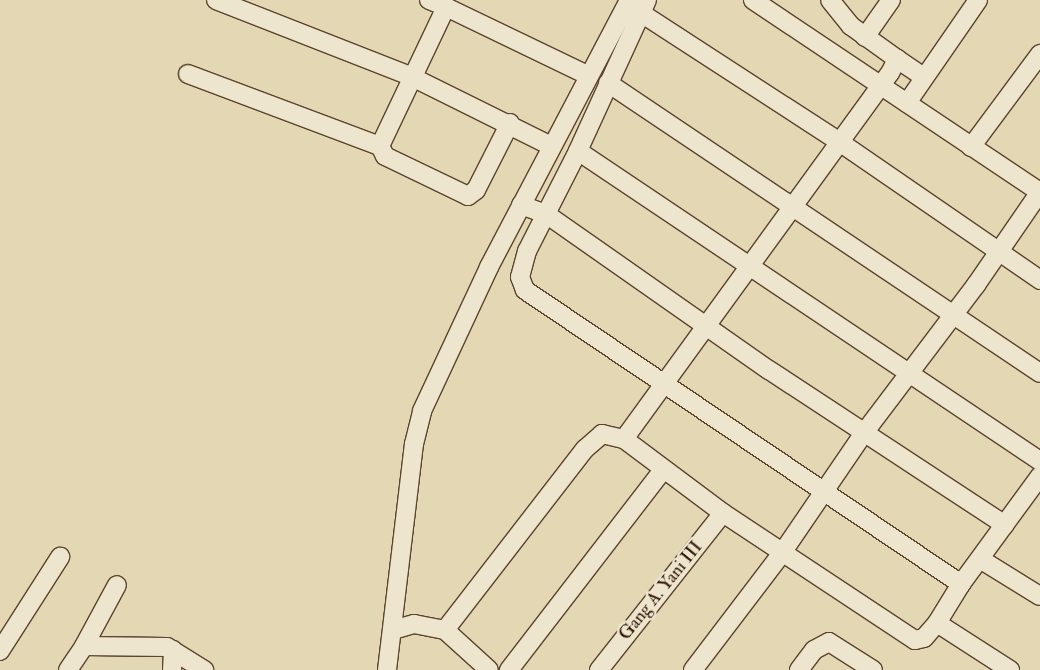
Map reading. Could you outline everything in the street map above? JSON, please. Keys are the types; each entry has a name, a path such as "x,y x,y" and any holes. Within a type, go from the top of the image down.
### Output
{"street":[{"path":"216,0 412,77 510,123 551,146"},
{"path":"429,0 587,75"},
{"path":"387,670 414,444 422,411 521,205 587,75 628,0"},
{"path":"694,670 782,553 864,433 908,372 954,314 1040,192 753,0"},
{"path":"830,0 842,17 865,37 924,77"},
{"path":"865,37 890,0"},
{"path":"907,103 978,0"},
{"path":"380,146 446,7"},
{"path":"961,584 525,290 521,270 644,7 997,253 1040,280"},
{"path":"971,147 1040,54"},
{"path":"624,439 704,325 882,87 897,59"},
{"path":"188,74 380,146 385,156 468,196 476,190 510,123"},
{"path":"608,83 1040,373"},
{"path":"578,151 1040,460"},
{"path":"521,205 546,214 704,325 1005,525"},
{"path":"445,630 596,437 606,434 624,439 723,513 915,640 924,638 937,623 961,584 1040,476"},
{"path":"509,670 663,470"},
{"name":"Gang A. Yani III","path":"599,670 723,513"},
{"path":"0,651 60,557"},
{"path":"980,560 1040,596"},
{"path":"68,670 84,646 117,585"},
{"path":"937,623 1010,670"},
{"path":"393,630 414,624 445,630 489,670"},
{"path":"799,670 814,650 829,642 873,670"},
{"path":"84,646 170,649 204,670"},
{"path":"170,649 172,670"}]}
